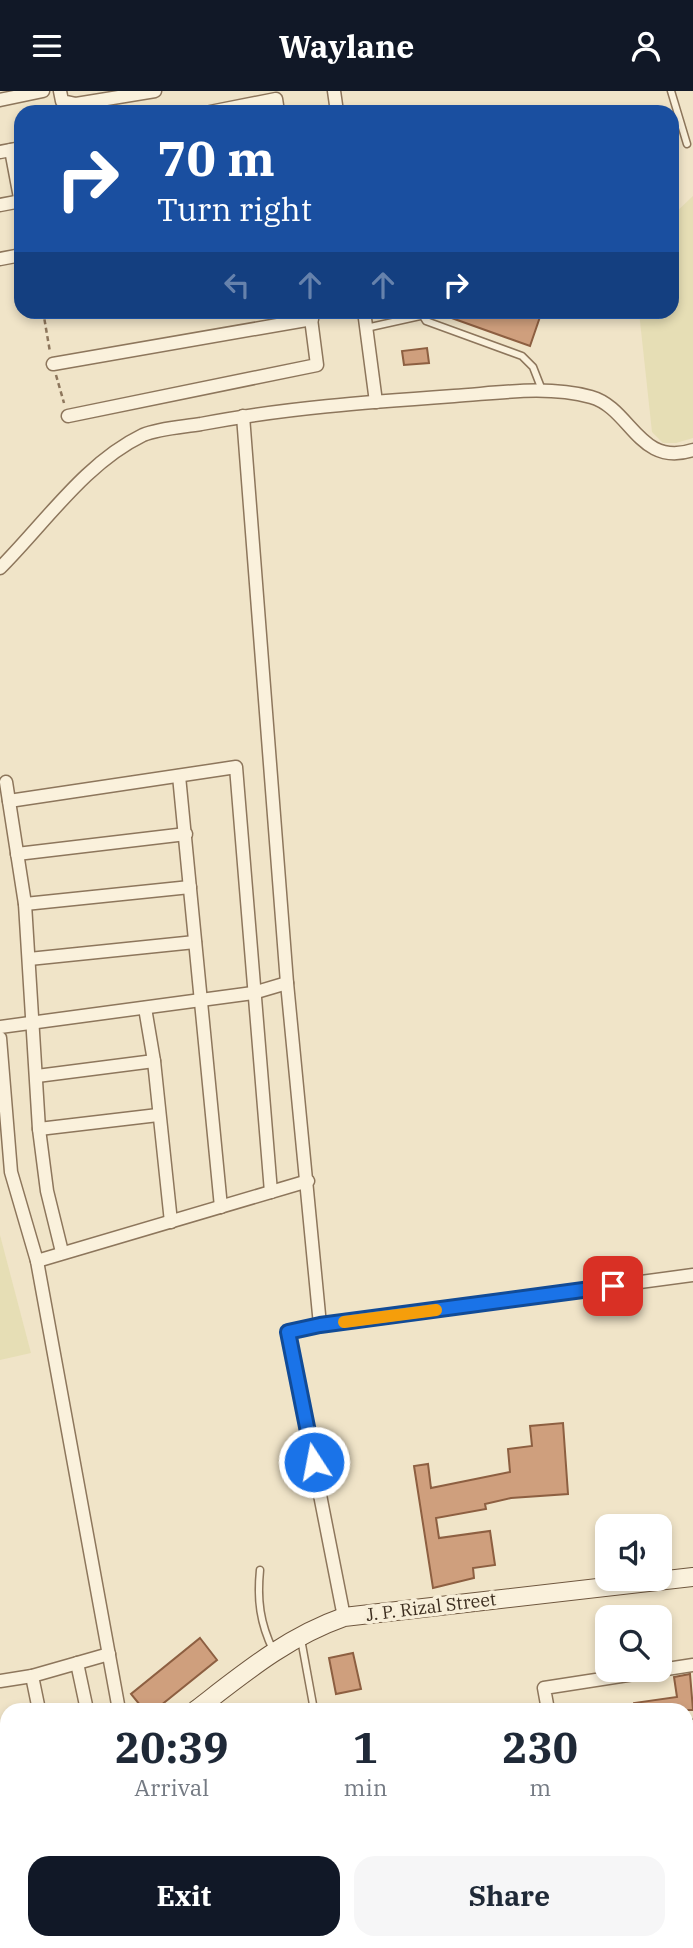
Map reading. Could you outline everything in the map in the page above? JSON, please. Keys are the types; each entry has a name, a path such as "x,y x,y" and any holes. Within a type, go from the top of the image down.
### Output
{"main road":[{"name":"J. P. Rizal Street","path":"205,1703 273,1650 300,1634 344,1616 693,1577"}],"street":[{"path":"0,100 43,91"},
{"path":"60,91 62,101 76,104 155,91"},
{"path":"246,105 276,99 277,105"},
{"path":"53,364 290,319"},
{"path":"68,416 317,365 311,319"},
{"path":"365,319 376,402"},
{"path":"0,568 91,471 114,452 146,434 243,416 376,402 542,390 594,397 606,404 644,443 660,450 682,454 693,450"},
{"path":"243,416 287,983 320,1325"},
{"path":"9,801 236,767 271,1192"},
{"path":"179,776 221,1207"},
{"path":"6,782 25,904 39,1129 47,1191 62,1252"},
{"path":"17,854 186,834"},
{"path":"25,904 190,887"},
{"path":"29,959 195,942"},
{"path":"0,1027 253,993 287,983"},
{"path":"145,1007 154,1061 171,1222"},
{"path":"0,1038 11,1172 37,1261 118,1703"},
{"path":"37,1076 154,1061"},
{"path":"39,1129 159,1115"},
{"path":"37,1261 308,1181"},
{"path":"344,1616 288,1332 320,1325 693,1275"},
{"path":"0,1681 32,1676 109,1654"},
{"path":"77,1663 86,1703"},
{"path":"547,1703 544,1688 693,1665"},
{"path":"32,1676 38,1703"}],"lane":[{"path":"679,118 687,144"},
{"path":"366,328 401,319"},
{"path":"424,319 522,356 533,366 542,390"},
{"path":"260,1570 257,1596 264,1632 273,1650"},
{"path":"300,1634 313,1703"}],"shaded area":[{"path":"693,196 693,438 676,443 663,443 652,432 640,319 679,319 679,209"},
{"path":"0,1235 31,1353 0,1360"}],"building":[{"path":"454,319 539,319 530,346"},
{"path":"427,348 429,363 404,365 402,351"},
{"path":"563,1423 568,1494 511,1498 485,1504 486,1509 436,1518 439,1538 490,1531 495,1565 473,1568 474,1578 433,1588 414,1466 428,1464 431,1488 510,1472 508,1449 532,1446 530,1426"},
{"path":"200,1638 217,1660 164,1703 138,1703 131,1694"},
{"path":"353,1653 361,1689 336,1694 329,1658"},
{"path":"690,1674 692,1703 634,1703 677,1697 674,1677"}],"slow traffic":[{"path":"344,1322 436,1310"}],"route":[{"path":"314,1462 288,1332 320,1325 613,1286"}]}
